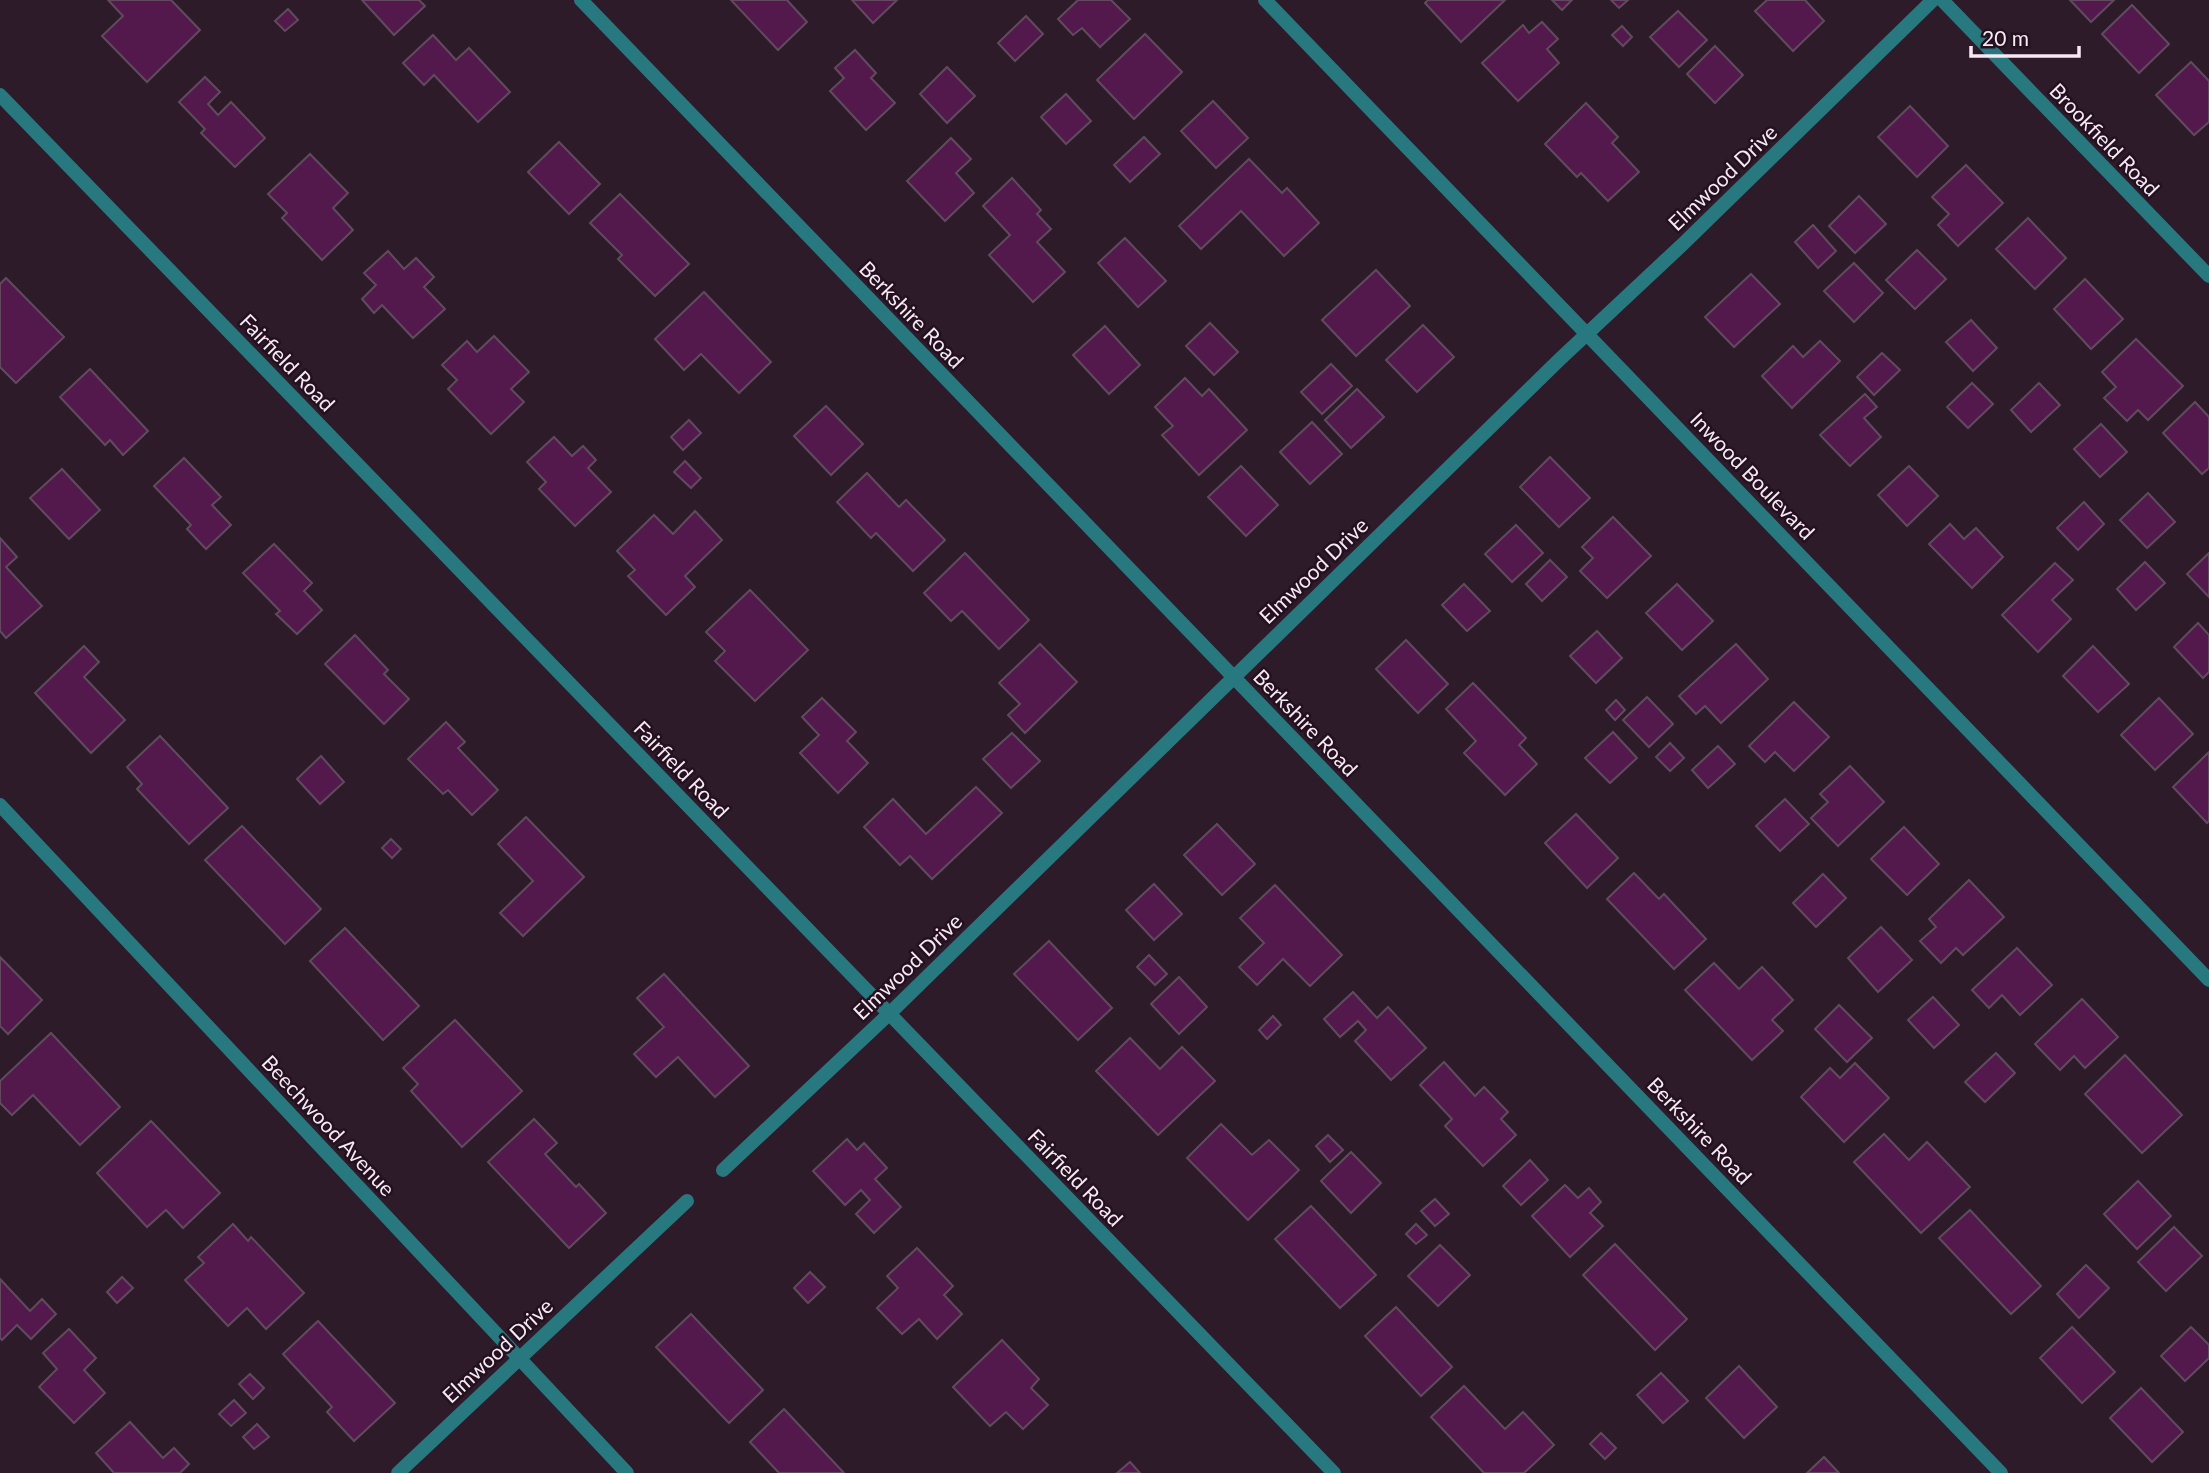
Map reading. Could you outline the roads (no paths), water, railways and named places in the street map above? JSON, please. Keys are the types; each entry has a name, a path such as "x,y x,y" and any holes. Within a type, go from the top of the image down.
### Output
{"street":[{"name":"Berkshire Road","path":"580,0 2001,1473"},
{"name":"Inwood Boulevard","path":"1265,0 2209,980"},
{"name":"Elmwood Drive","path":"723,1170 889,1014 1587,333 1684,243 1933,0"},
{"name":"Brookfield Road","path":"1942,0 2209,276"},
{"name":"Fairfield Road","path":"0,95 1334,1473"},
{"name":"Beechwood Avenue","path":"0,805 626,1473"},
{"name":"Elmwood Drive","path":"398,1473 687,1201"}]}
